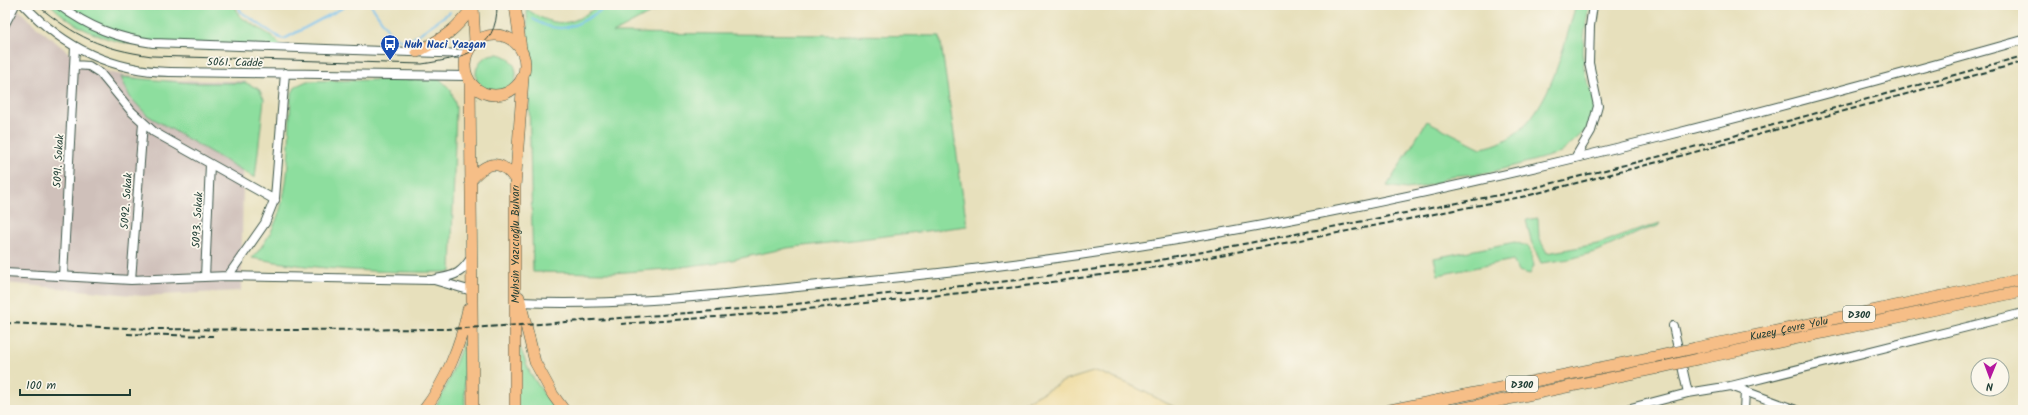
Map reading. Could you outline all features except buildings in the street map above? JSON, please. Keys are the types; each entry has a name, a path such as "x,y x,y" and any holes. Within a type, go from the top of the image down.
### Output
{"highway":[{"path":"468,79 484,94 495,96 512,91 523,78 526,66 521,49 515,5"},
{"path":"417,52 452,32 462,23 473,6"},
{"path":"473,6 475,43"},
{"path":"473,410 472,257 468,79 465,69 467,54 475,43 489,36 502,36 513,41 521,49"},
{"name":"Muhsin Yazıcıoğlu Bulvarı","path":"515,410 515,179 523,78"},
{"path":"470,181 482,168 493,164 504,167 515,179"},
{"name":"Kuzey Çevre Yolu","path":"1390,410 1654,357 2023,279"},
{"path":"514,281 535,362 553,395 564,410"},
{"path":"424,410 442,381 460,340 472,291"},
{"name":"Kuzey Çevre Yolu","path":"1455,410 2023,292"}],"street":[{"path":"5,24 15,5"},
{"name":"5061. Cadde","path":"24,5 52,32 75,47 110,62 146,71 285,73 468,79"},
{"name":"5061. Cadde","path":"60,5 85,23 107,33 127,39 153,43 467,54"},
{"path":"1575,158 1591,131 1598,106 1590,63 1590,26 1593,5"},
{"path":"520,302 588,303 732,293 926,275 1147,245 1298,218 1444,188 1575,158 1700,128 2023,40"},
{"name":"5091. Sokak","path":"63,276 75,47"},
{"path":"74,65 89,66 100,72 143,123 161,137 274,200"},
{"path":"228,276 265,223 274,200 285,73"},
{"name":"5092. Sokak","path":"131,280 143,123"},
{"name":"5093. Sokak","path":"205,277 210,164"},
{"path":"5,273 131,280 228,276 432,280 455,275 463,270 472,257"},
{"path":"432,280 472,291"},
{"path":"1623,410 1688,393 1731,386 2023,313"},
{"path":"1673,326 1688,393"},
{"path":"1731,386 1796,410"},
{"path":"1744,410 1745,391"}],"shaded area":[{"path":"5,5 14,5 30,21 74,57 112,73 154,80 245,81 241,291 142,296 5,283"}],"green space":[{"path":"51,5 235,5 239,16 273,37 286,51 160,47 121,42 102,37 84,29 67,19"},
{"path":"599,5 665,5 613,33 940,36 967,226 787,248 727,261 666,269 612,273 533,272 527,9 544,19 563,23 578,19"},
{"path":"1576,5 1589,5 1583,56 1585,73 1593,97 1595,111 1587,129 1561,153 1488,173 1450,176 1437,183 1422,187 1406,189 1387,186 1427,121 1481,148 1503,141 1521,129 1535,112 1547,92 1564,47"},
{"path":"496,54 507,57 513,63 516,74 513,85 507,91 496,94 485,91 479,85 476,74 479,63 485,57"},
{"path":"121,77 191,83 246,83 259,89 264,99 255,178 147,115 130,97"},
{"path":"440,79 451,90 456,107 451,272 351,270 252,258 266,240 276,222 282,202 288,160 291,95 296,86 307,81"},
{"path":"1538,218 1539,238 1547,253 1597,244 1660,223 1658,226 1642,231 1598,251 1570,259 1541,263 1531,241 1526,220"},
{"path":"1515,242 1529,247 1534,266 1530,274 1518,271 1513,260 1438,275 1434,258"},
{"path":"464,341 465,410 434,410 446,387"},
{"path":"519,345 530,373 555,410 517,410"}],"sand":[{"path":"1096,371 1131,385 1180,410 1010,410 1064,381"}],"waterway":[{"path":"238,5 241,12 280,38 284,39 348,5"},
{"path":"371,5 390,33 402,41 412,39 450,12"},
{"path":"533,19 544,25 555,28 564,28 582,22 610,5"}],"tram line":[{"path":"37,5 64,25 90,40 118,50 152,56 422,64 463,55 484,43 491,34 496,21 497,5"}],"railway":[{"path":"5,323 152,329 447,329 540,324 768,307 1017,280 1155,261 1525,190 1661,156 2023,56"},
{"path":"621,324 769,313 1018,287 1156,267 1322,236 1526,196 1662,161 2023,62"},
{"path":"127,334 213,336"}],"place":[{"name":"Nuh Naci Yazgan","path":"390,61"}]}
